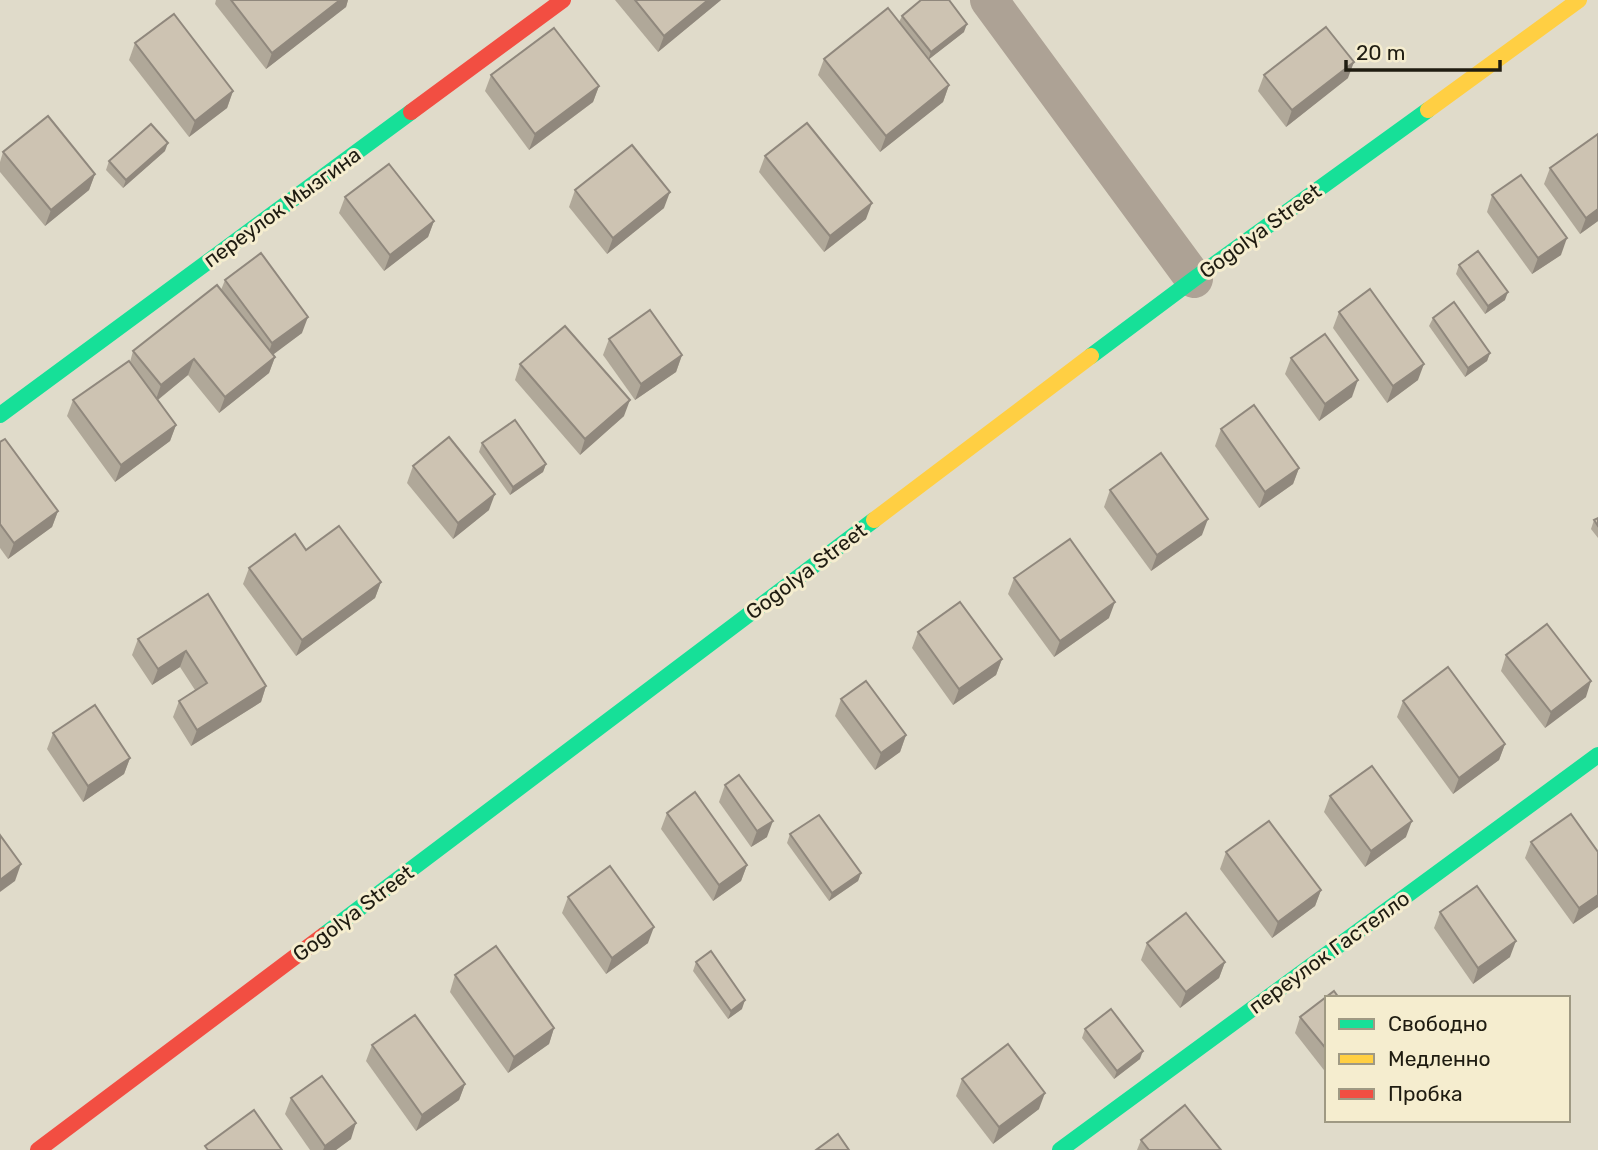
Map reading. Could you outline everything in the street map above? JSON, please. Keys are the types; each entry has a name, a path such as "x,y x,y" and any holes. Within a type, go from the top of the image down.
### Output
{"street":[{"name":"переулок Мызгина","path":"0,415 563,0"},
{"path":"989,0 1194,279"},
{"name":"Gogolya Street","path":"38,1150 1194,279 1579,0"},
{"name":"переулок Гастелло","path":"1060,1150 1598,755"}],"building":[{"path":"231,0 340,0 272,53"},
{"path":"635,0 708,0 664,36"},
{"path":"921,0 949,0 967,24 931,52 902,16"},
{"path":"888,8 949,85 886,136 824,59"},
{"path":"174,14 233,91 195,121 135,43"},
{"path":"1326,27 1354,62 1292,110 1264,75"},
{"path":"554,28 599,86 535,134 491,75"},
{"path":"48,116 95,174 51,210 3,152"},
{"path":"807,123 872,203 830,236 765,156"},
{"path":"151,124 168,143 126,180 109,161"},
{"path":"1598,134 1598,209 1586,218 1550,168"},
{"path":"632,145 670,192 613,238 575,190"},
{"path":"389,164 434,221 390,255 345,197"},
{"path":"1521,175 1567,238 1538,258 1492,195"},
{"path":"1478,251 1508,292 1488,306 1459,265"},
{"path":"261,253 308,317 272,343 225,280"},
{"path":"217,285 275,357 225,397 194,359 161,385 133,351"},
{"path":"1370,289 1424,364 1393,386 1339,312"},
{"path":"1454,302 1490,353 1468,368 1433,318"},
{"path":"650,310 682,355 641,384 609,339"},
{"path":"565,326 630,400 585,439 520,364"},
{"path":"1325,334 1358,380 1325,404 1291,358"},
{"path":"129,361 176,425 121,465 73,400"},
{"path":"1254,405 1299,468 1265,492 1221,429"},
{"path":"515,420 546,464 513,487 482,443"},
{"path":"449,437 495,494 458,523 413,466"},
{"path":"5,439 58,511 14,543 0,524 0,442"},
{"path":"1161,453 1208,519 1157,555 1110,490"},
{"path":"339,526 381,582 302,640 249,568 295,534 306,550"},
{"path":"1070,539 1115,602 1060,641 1014,578"},
{"path":"208,594 266,686 197,730 179,701 207,683 186,651 158,669 138,639"},
{"path":"960,602 1002,659 959,689 918,632"},
{"path":"1547,624 1591,681 1551,712 1506,655"},
{"path":"1448,667 1505,744 1459,778 1403,701"},
{"path":"866,681 906,735 881,753 841,699"},
{"path":"95,705 130,758 88,786 53,733"},
{"path":"1372,766 1412,821 1371,851 1330,796"},
{"path":"739,775 773,821 757,831 725,785"},
{"path":"695,792 747,865 719,885 667,813"},
{"path":"1571,814 1598,852 1598,895 1579,908 1531,842"},
{"path":"819,815 861,873 832,893 790,834"},
{"path":"1269,821 1321,890 1278,922 1226,852"},
{"path":"0,835 21,864 0,880"},
{"path":"610,866 654,927 612,958 568,897"},
{"path":"1477,886 1516,941 1478,968 1440,912"},
{"path":"1186,913 1225,962 1186,992 1147,943"},
{"path":"496,946 554,1028 514,1057 455,975"},
{"path":"711,951 745,1000 731,1011 696,962"},
{"path":"1325,998 1325,1048 1300,1017"},
{"path":"1111,1009 1143,1051 1117,1071 1085,1029"},
{"path":"415,1015 465,1084 422,1115 372,1045"},
{"path":"1008,1044 1045,1093 999,1127 962,1079"},
{"path":"322,1076 356,1123 325,1146 291,1098"},
{"path":"1185,1105 1221,1150 1149,1150 1141,1140"},
{"path":"254,1110 282,1150 208,1150 205,1146"},
{"path":"838,1134 849,1150 816,1150"}],"traffic: fast":[{"path":"1091,356 1428,110"},
{"path":"0,415 411,112"},
{"path":"324,935 874,520"},
{"path":"1060,1150 1598,755"}],"traffic: slow":[{"path":"1428,110 1579,0"},
{"path":"874,520 1091,356"}],"traffic: jam":[{"path":"411,112 563,0"},
{"path":"38,1150 324,935"}]}
